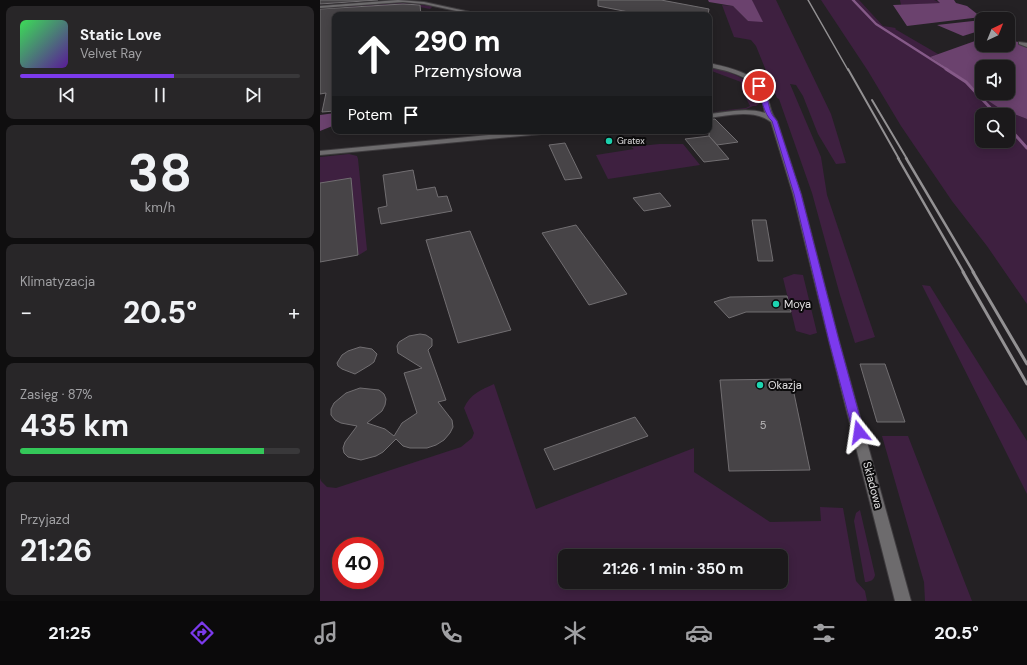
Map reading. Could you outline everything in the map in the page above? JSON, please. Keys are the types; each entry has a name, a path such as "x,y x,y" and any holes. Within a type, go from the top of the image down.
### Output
{"street":[{"path":"320,7 403,1 424,3 468,12"},
{"name":"Składowa","path":"712,66 729,70 745,77 759,86 766,102 769,116 774,121 797,194 834,341 903,601"},
{"path":"712,116 749,113 769,116"},
{"path":"320,153 520,134"}],"shaded area":[{"path":"708,0 752,0 763,22 748,21 733,6 709,2"},
{"path":"752,0 776,0 831,114 846,163 836,164 818,134 803,96 796,85 790,84 821,157 827,195 875,337 855,343 812,193 779,99 777,98 756,46 751,40 734,37 722,5 733,6 748,21 754,6"},
{"path":"821,0 859,0 883,26 896,28 895,29 938,54 930,57 966,81 975,90 975,100 987,100 999,108 975,108 975,148 1015,148 1015,114 1027,119 1027,304 987,246 952,201 901,126 868,71"},
{"path":"900,0 934,0 941,3 901,5"},
{"path":"937,0 954,0 956,3 967,6 975,12 975,18 907,26 893,5 940,3"},
{"path":"402,3 432,7 430,9 415,6 374,10 372,6 346,8 345,6"},
{"path":"975,21 975,32 963,36 937,25"},
{"path":"975,41 975,52 1015,52 1015,41 1027,44 1027,119 1015,114 1015,108 999,108 987,100 1015,100 1015,60 975,60 975,90 966,81 930,57"},
{"path":"712,68 733,74 747,82 757,94 760,103 746,109 712,112 746,108 750,106 741,88 741,82 712,71"},
{"path":"332,113 332,126 320,131 320,115"},
{"path":"659,144 683,144 700,165 608,179 596,155 634,149 631,147"},
{"path":"349,154 357,156 358,159 367,250 359,255 320,183 320,157"},
{"path":"794,274 803,275 817,333 810,335 796,331 783,278"},
{"path":"922,285 930,286 1027,441 1027,494"},
{"path":"494,384 536,509 694,448 694,472 770,522 821,521 820,507 843,508 856,581 865,591 867,601 320,601 320,478 327,487 336,488 461,447 472,438 474,433 464,408 469,399 480,391"},
{"path":"882,436 908,436 972,601 925,601 924,582"},
{"path":"860,510 875,575 873,579 867,582 865,582 854,521 856,513"}],"building":[{"path":"320,0 378,0 320,4"},
{"path":"598,0 661,0 709,9 708,12 629,12 598,6"},
{"path":"403,4 420,5 421,12 332,12 332,111 322,112 326,93 320,94 320,9"},
{"path":"712,119 715,119 738,142 717,145 709,134 712,134"},
{"path":"709,136 729,159 704,162 685,139"},
{"path":"565,143 582,178 565,180 549,145"},
{"path":"413,170 417,190 435,187 438,197 447,196 452,211 381,224 378,208 387,206 383,175"},
{"path":"351,178 358,255 320,262 320,183"},
{"path":"660,193 671,206 644,211 633,198"},
{"path":"752,220 766,220 773,261 758,261"},
{"path":"576,225 627,294 589,305 542,233"},
{"path":"470,231 511,330 458,343 426,240"},
{"path":"787,296 791,312 746,312 729,318 714,302 730,297"},
{"path":"420,334 426,335 432,339 432,346 428,350 446,400 438,402 452,420 453,427 450,433 444,440 427,448 410,448 403,446 396,439 383,452 376,456 361,460 348,457 344,453 343,448 345,442 357,426 341,423 335,420 331,415 331,409 334,403 346,393 360,388 379,390 384,394 386,399 385,405 382,411 367,423 385,429 394,436 402,423 417,413 404,373 422,368 398,353 397,346 399,342 409,336"},
{"path":"360,347 372,349 377,354 374,362 355,374 338,366 337,363 342,355 348,351"},
{"path":"860,364 885,364 905,422 877,422"},
{"path":"791,379 810,470 729,471 720,380"},
{"path":"635,417 648,436 554,470 544,449"}],"waterway":[{"path":"853,0 876,24 948,70"},
{"path":"946,69 966,82 990,108"},
{"path":"1015,135 1027,148"}],"railway":[{"path":"808,0 848,70"},
{"path":"848,69 899,159"},
{"path":"872,100 907,159"},
{"path":"898,158 964,273"},
{"path":"906,158 974,273"},
{"path":"963,272 1027,384"},
{"path":"973,272 1027,364"}],"place":[{"name":"Gratex","path":"609,141"},
{"name":"Moya","path":"776,304"},
{"name":"Okazja","path":"760,385"}],"route":[{"path":"759,86 766,102 769,116 774,121 797,194 834,341 859,432"}]}
